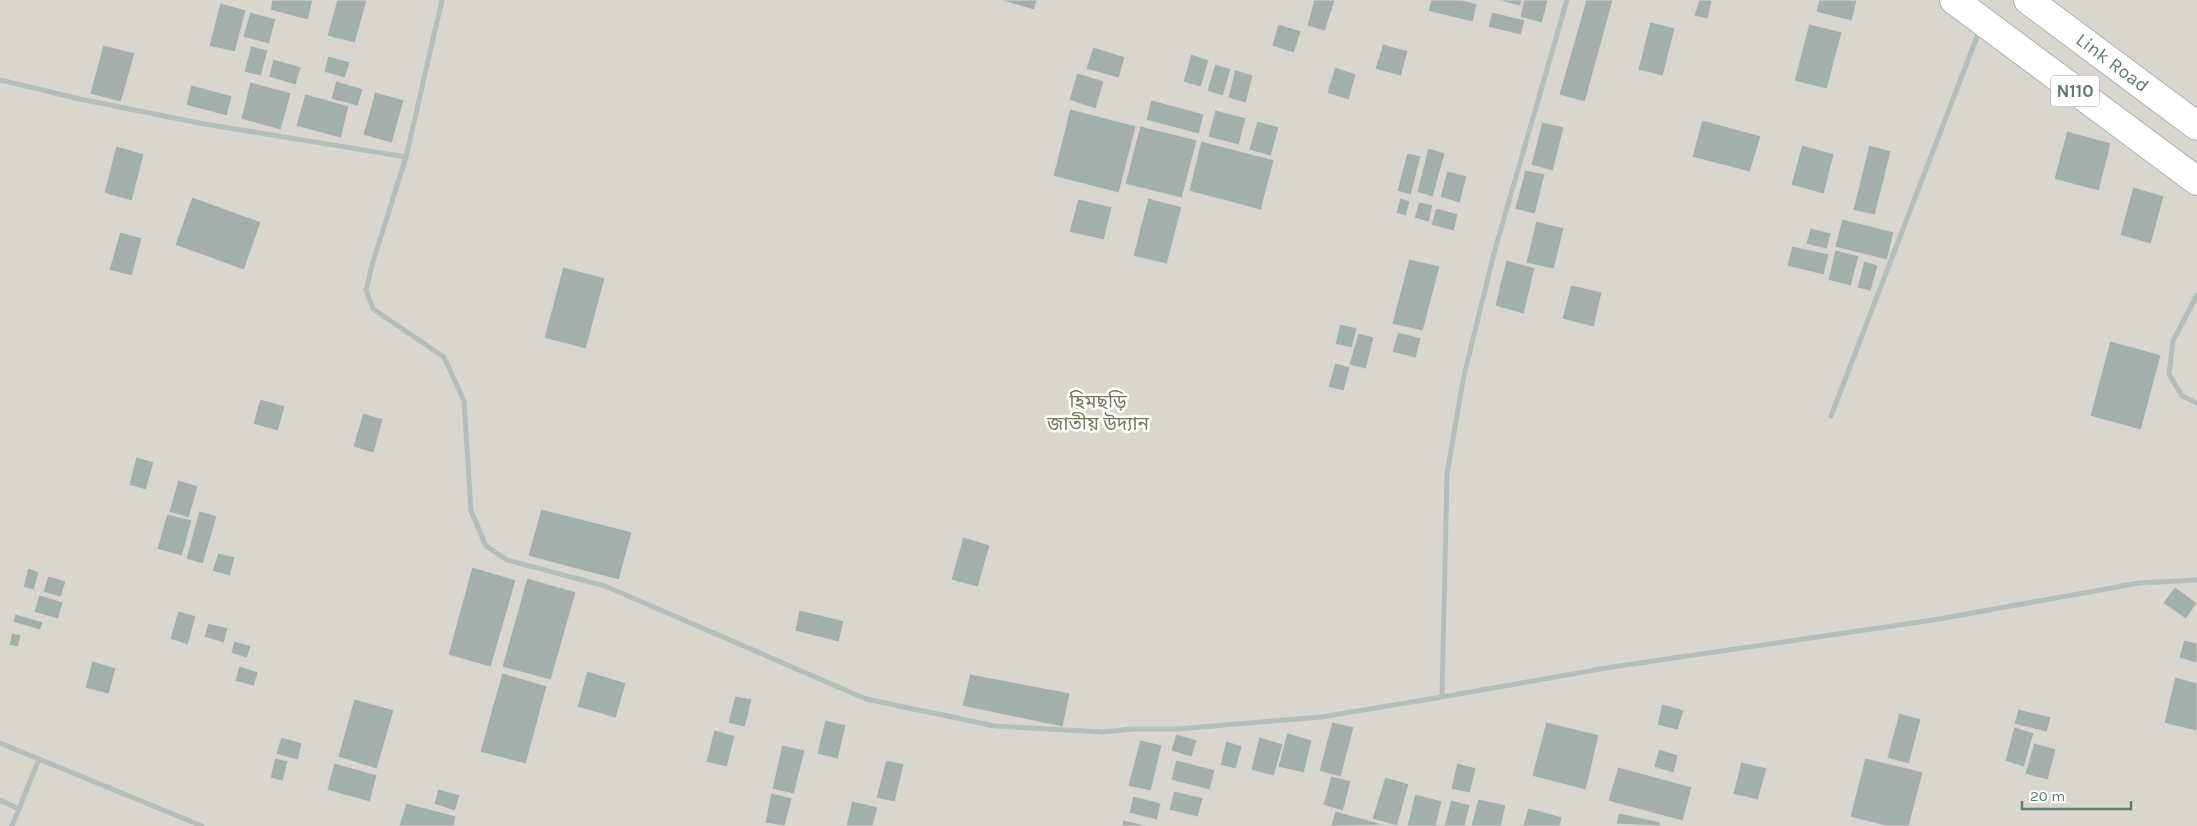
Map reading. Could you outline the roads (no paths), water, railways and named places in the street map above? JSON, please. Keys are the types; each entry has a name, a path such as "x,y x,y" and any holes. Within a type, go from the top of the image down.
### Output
{"highway":[{"name":"N110","path":"1954,0 2197,181"},
{"name":"Link Road","path":"2033,2 2197,126"}],"street":[{"path":"442,0 406,157 366,290 373,309 444,357 464,401 471,511 486,546 507,560 605,586 866,699 995,726 1103,732 1133,729 1178,729 1321,717 1612,667 1933,620 2139,583 2197,580"},
{"path":"1442,697 1448,474 1463,380 1494,253 1567,0"},
{"path":"1831,416 1982,22"},
{"path":"0,80 80,99 199,123 406,157"},
{"path":"2197,295 2173,341 2169,374 2182,396 2197,403"},
{"path":"0,743 202,826"},
{"path":"12,826 39,759"},
{"path":"0,800 19,808"}],"park label":[{"name":"হিমছড়ি জাতীয় উদ্যান","path":"1098,413"}]}
